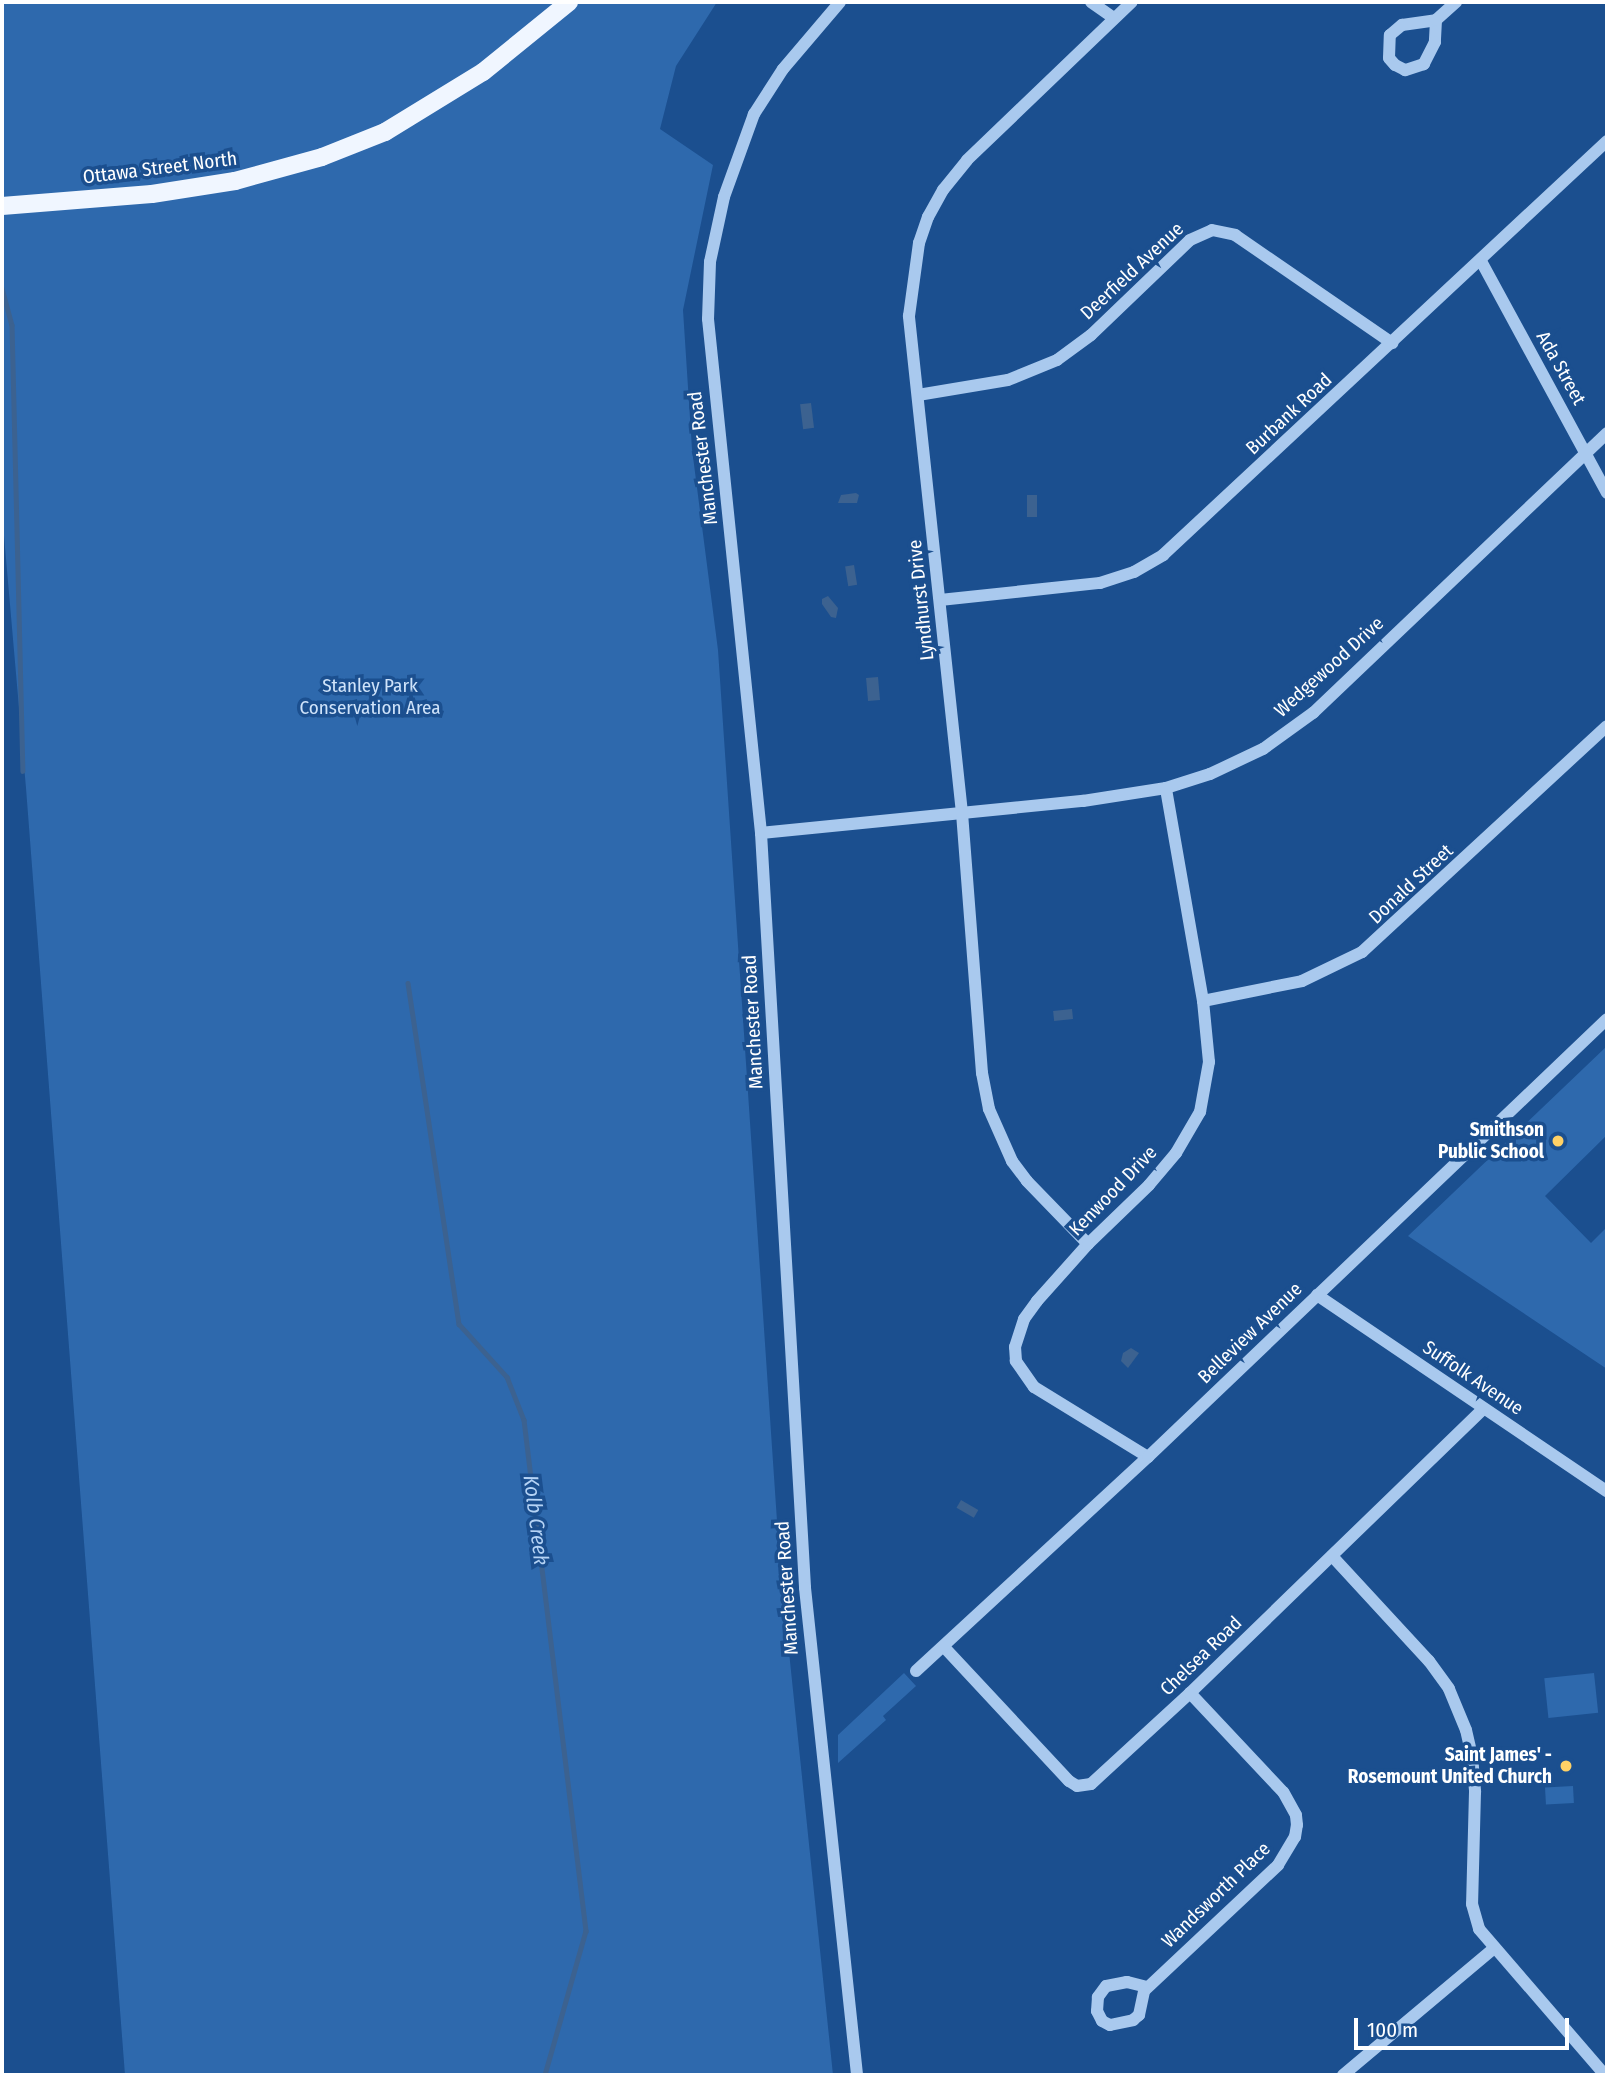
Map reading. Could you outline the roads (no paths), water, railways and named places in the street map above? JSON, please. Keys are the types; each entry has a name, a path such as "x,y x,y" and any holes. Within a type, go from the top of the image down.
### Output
{"main road":[{"name":"Ottawa Street North","path":"2,205 152,194 235,181 322,157 385,132 483,72 569,2"}],"street":[{"name":"Manchester Road","path":"840,2 783,69 754,114 723,197 710,262 708,319 761,833 805,1588 857,2075"},
{"path":"1091,2 1114,18"},
{"name":"Lyndhurst Drive","path":"1088,1244 1027,1181 999,1137 989,1109 982,1073 962,813 909,306 915,259 928,217 943,190 967,160 1132,2"},
{"path":"1436,20 1435,42 1424,64 1405,70 1395,65 1389,58 1390,35 1402,25 1436,20 1456,2"},
{"name":"Burbank Road","path":"940,600 1100,583 1150,564 1179,543 1607,141"},
{"name":"Deerfield Avenue","path":"918,395 1008,380 1057,360 1091,335 1190,240 1212,230 1234,235 1392,343"},
{"name":"Ada Street","path":"1481,261 1607,493"},
{"name":"Wedgewood Drive","path":"761,833 1083,801 1166,788 1210,775 1263,749 1312,712 1607,433"},
{"name":"Donald Street","path":"1203,1000 1302,981 1362,953 1607,726"},
{"name":"Kenwood Drive","path":"1148,1457 1034,1387 1016,1361 1016,1347 1024,1319 1088,1244 1149,1185 1176,1153 1200,1112 1209,1062 1203,1000 1166,788"},
{"name":"Belleview Avenue","path":"916,1671 1148,1457 1607,1019"},
{"name":"Suffolk Avenue","path":"1317,1296 1607,1491"},
{"name":"Chelsea Road","path":"944,1647 1077,1786 1091,1784 1190,1693 1483,1409"},
{"path":"1332,1556 1429,1661 1449,1689 1466,1730 1472,1756 1475,1792 1472,1904 1479,1929 1493,1949 1605,2075"},
{"name":"Wandsworth Place","path":"1147,1987 1279,1865 1294,1837 1297,1825 1296,1815 1283,1792 1190,1693"},
{"path":"1343,2075 1493,1949"}],"waterway":[{"path":"2,288 12,325 23,771"},
{"name":"Kolb Creek","path":"408,983 459,1324 507,1377 524,1420 586,1931 545,2075"}],"place":[{"name":"Smithson Public School","path":"1558,1141"},
{"name":"Saint James' - Rosemount United Church","path":"1566,1766"}],"park label":[{"name":"Stanley Park Conservation Area","path":"370,697"}]}
